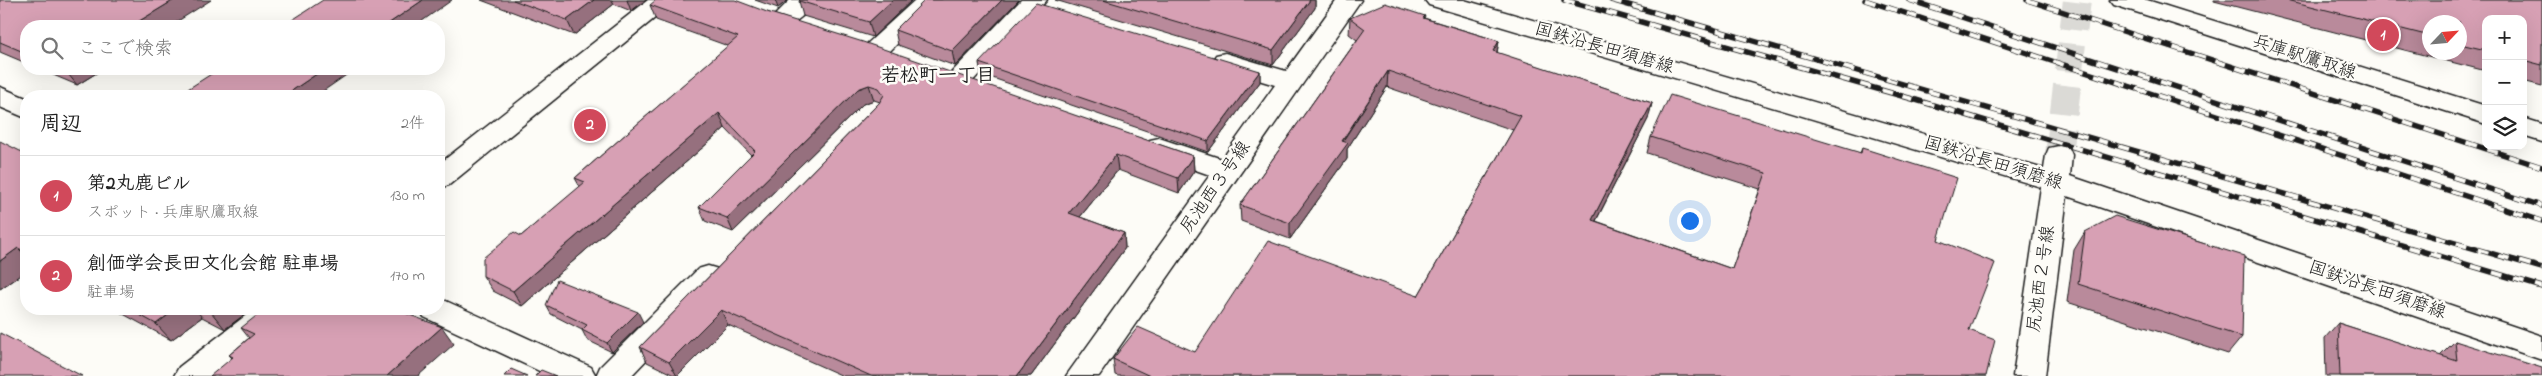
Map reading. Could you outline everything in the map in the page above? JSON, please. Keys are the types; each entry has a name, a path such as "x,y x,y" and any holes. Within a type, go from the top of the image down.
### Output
{"street":[{"path":"445,173 663,0"},
{"path":"804,0 772,16 810,28"},
{"path":"905,58 868,46 929,0"},
{"name":"尻池西３号線","path":"1082,376 1349,0"},
{"name":"国鉄沿長田須磨線","path":"1437,0 2057,168 2542,348"},
{"name":"兵庫駅鷹取線","path":"2122,0 2482,114"},
{"path":"988,88 952,75 1039,4"},
{"path":"1203,55 1292,81"},
{"path":"0,96 20,106"},
{"path":"2527,128 2542,133"},
{"path":"1136,138 1228,171"},
{"name":"尻池西２号線","path":"2029,376 2057,168"},
{"path":"611,376 728,257"},
{"path":"445,314 580,376"},
{"path":"190,376 267,315"}],"building":[{"path":"0,0 174,0 141,20 20,20 20,50 0,42"},
{"path":"323,0 423,0 394,20 292,20"},
{"path":"513,0 594,0 567,20"},
{"path":"656,0 735,0 863,42 1193,156 1178,178 1116,155 1069,213 1124,233 1017,376 871,376 721,310 669,362 640,347 879,103 884,95 879,88 869,85 858,89 727,218 699,207 755,151 719,113 513,291 483,276 483,258 514,232 521,236 585,182 575,178 738,37 650,5"},
{"path":"800,0 893,0 869,22"},
{"path":"925,0 1002,0 952,51 895,30"},
{"path":"1103,0 1310,0 1273,50"},
{"path":"2287,0 2542,0 2542,65 2527,61 2527,15 2482,15 2482,49 2467,46 2467,15 2422,15 2422,34"},
{"path":"1036,3 1260,71 1208,141 979,63"},
{"path":"1385,3 1425,16 1423,18 1499,41 1493,51 1652,103 1592,220 1732,269 1766,173 1651,137 1670,95 1861,153 1862,148 1957,178 1938,240 1995,263 1969,330 1995,340 1986,376 1150,376 1113,359 1138,327 1195,352 1268,241 1418,296 1521,116 1388,71 1342,141 1348,143 1290,223 1240,205 1365,29 1350,18"},
{"path":"210,75 315,75 293,90 186,90"},
{"path":"0,141 20,151 20,249 18,248 0,261"},
{"path":"2115,216 2244,256 2242,337 2078,284 2085,232"},
{"path":"557,280 638,312 607,343 582,330 587,325 546,305"},
{"path":"140,315 168,315 156,324"},
{"path":"257,315 410,315 442,327 387,376 210,376 233,357 229,355 254,334 241,328"},
{"path":"2338,323 2457,361 2455,341 2542,368 2542,376 2340,376"},
{"path":"0,333 82,376 0,376"},
{"path":"511,369 527,376 504,376"},
{"path":"541,370 556,376 535,376"}],"tunnel":[{"path":"2059,155 2077,0"}],"railway":[{"path":"1564,0 1916,100 2542,287"},
{"path":"1611,0 2542,268"},
{"path":"1865,0 2542,221"},
{"path":"1909,0 2542,206"},
{"path":"2027,0 2542,167"}],"place":[{"name":"第2丸鹿ビル","path":"2383,35"},
{"name":"創価学会長田文化会館 駐車場","path":"590,125"}],"district":[{"name":"若松町一丁目","path":"938,76"}]}
